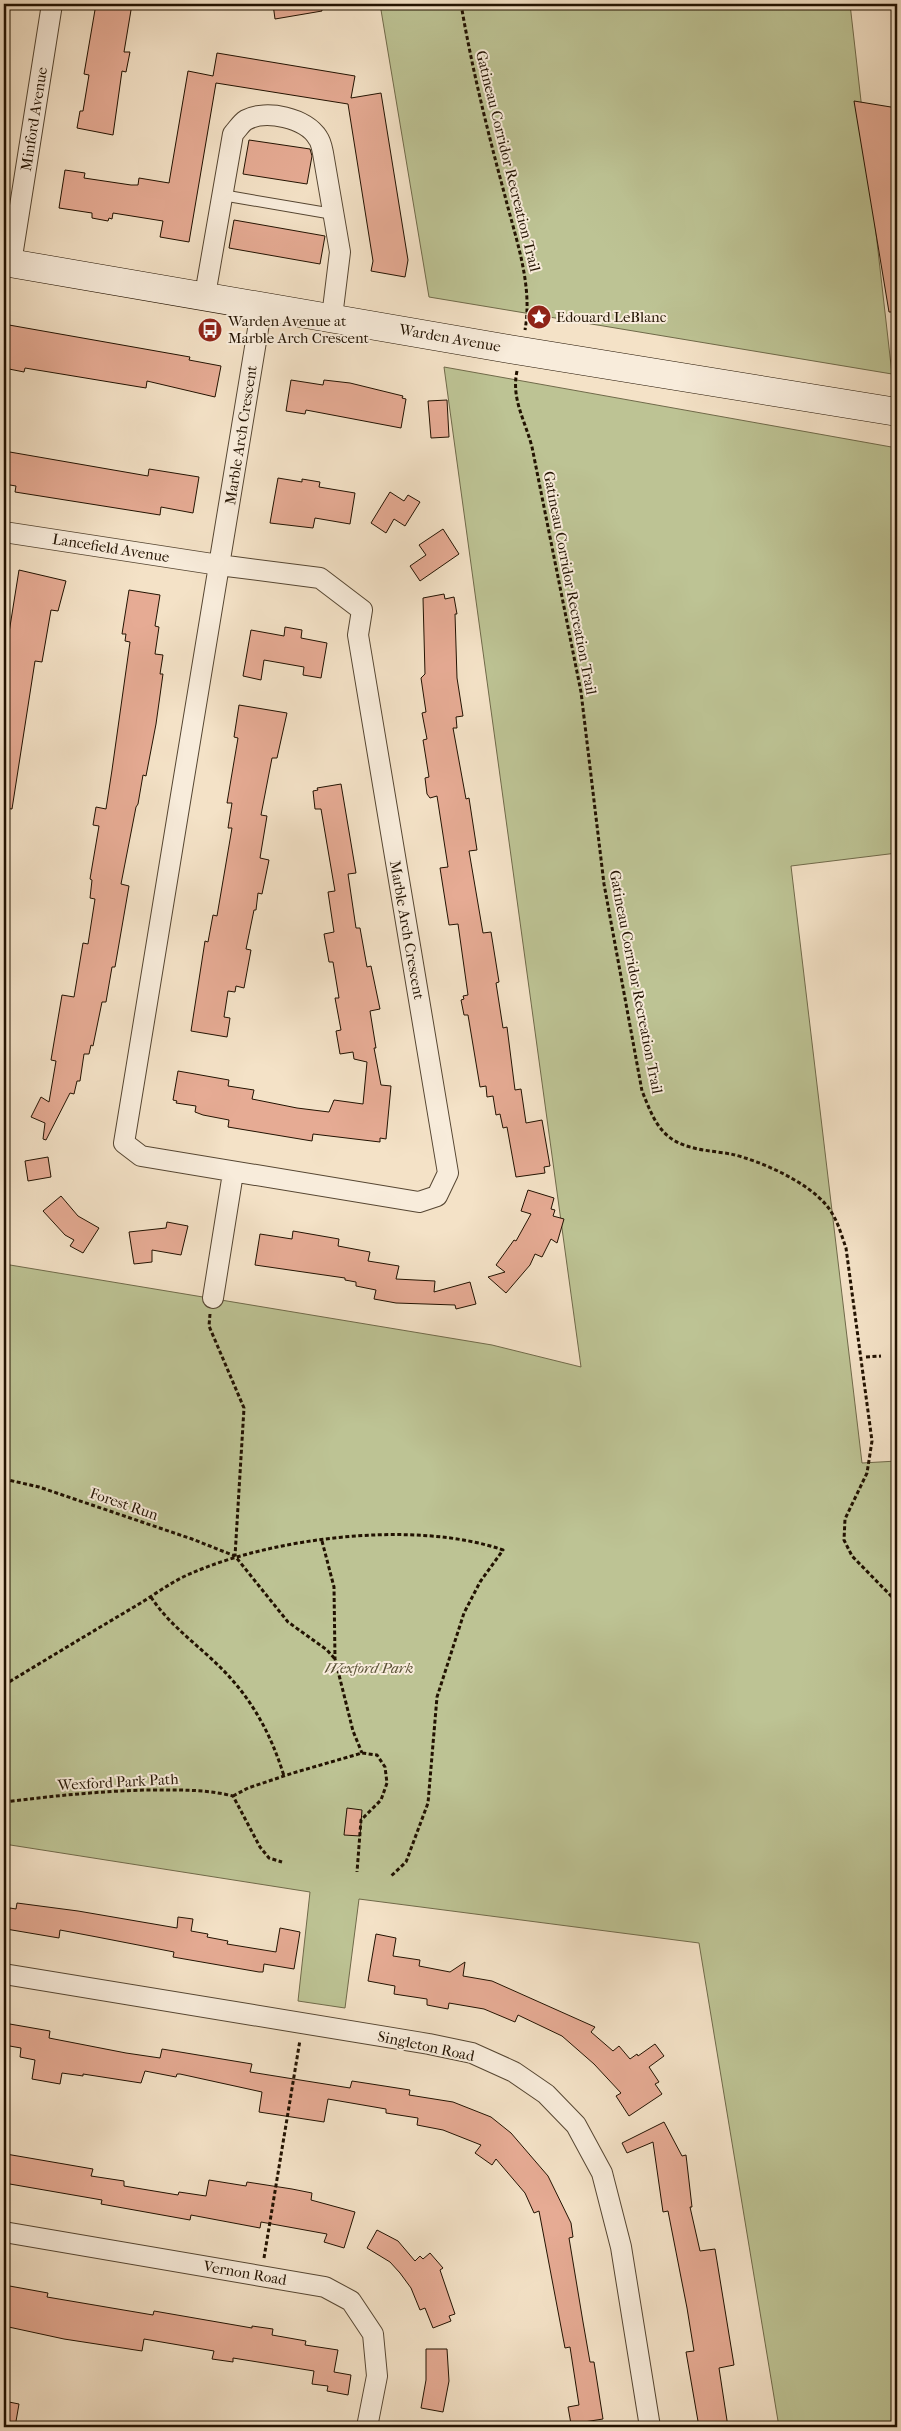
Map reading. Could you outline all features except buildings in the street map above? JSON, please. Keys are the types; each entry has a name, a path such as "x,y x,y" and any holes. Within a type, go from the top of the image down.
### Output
{"main road":[{"name":"Warden Avenue","path":"7,262 521,351 897,412"}],"street":[{"name":"Minford Avenue","path":"7,262 52,4"},
{"path":"205,295 233,134 246,120 262,115 286,118 305,125 318,137 323,153 340,252 332,317"},
{"name":"Marble Arch Crescent","path":"219,565 320,578 362,610 358,635 448,1173 437,1196 419,1202 233,1173 141,1156 124,1142 219,565 262,305"},
{"name":"Lancefield Avenue","path":"4,532 219,565"},
{"path":"213,1298 233,1173"},
{"name":"Singleton Road","path":"4,1974 472,2053 514,2072 546,2094 576,2125 602,2173 621,2247 650,2427"},
{"name":"Vernon Road","path":"4,2232 325,2287 350,2301 374,2334 377,2376 368,2427"}],"lane":[{"path":"222,195 334,214"}],"path":[{"name":"Gatineau Corridor Recreation Trail","path":"461,4 469,51 518,244 528,293 526,324"},
{"name":"Gatineau Corridor Recreation Trail","path":"515,379 517,405 527,427 532,447 581,692 604,884 642,1091 653,1119 675,1141 700,1149 745,1157 793,1179 828,1206 837,1222 846,1248 872,1441 869,1467 845,1519 844,1540 854,1559 897,1602"},
{"path":"209,1318 209,1326 244,1408 235,1556"},
{"path":"866,1357 881,1356"},
{"name":"Forest Run","path":"4,1479 39,1487 192,1539 235,1556 288,1622 327,1650 335,1659"},
{"path":"4,1685 190,1573 235,1556 284,1544 388,1534 464,1538 503,1550 480,1582 464,1613 437,1697 428,1803 406,1862 390,1877"},
{"path":"322,1540 334,1587 335,1659 353,1731 362,1753"},
{"path":"151,1597 165,1614 245,1694 264,1725 284,1776"},
{"path":"282,1862 269,1858 260,1847 233,1796 248,1788 284,1776 362,1753 377,1755 385,1768 387,1783 381,1800 362,1820 357,1872"},
{"name":"Wexford Park Path","path":"4,1802 89,1792 197,1789 233,1796"},
{"path":"261,2276 302,2024"}],"green space":[{"path":"380,4 850,4 892,374 429,297"},
{"name":"Wexford Park","path":"444,367 897,448 897,853 791,866 862,1463 897,1461 897,2427 779,2427 699,1943 359,1899 345,2008 298,2001 310,1892 4,1844 4,1264 492,1345 581,1367"}],"place":[{"name":"Edouard LeBlanc","path":"539,317"},
{"name":"Warden Avenue at Marble Arch Crescent","path":"210,330"}]}
